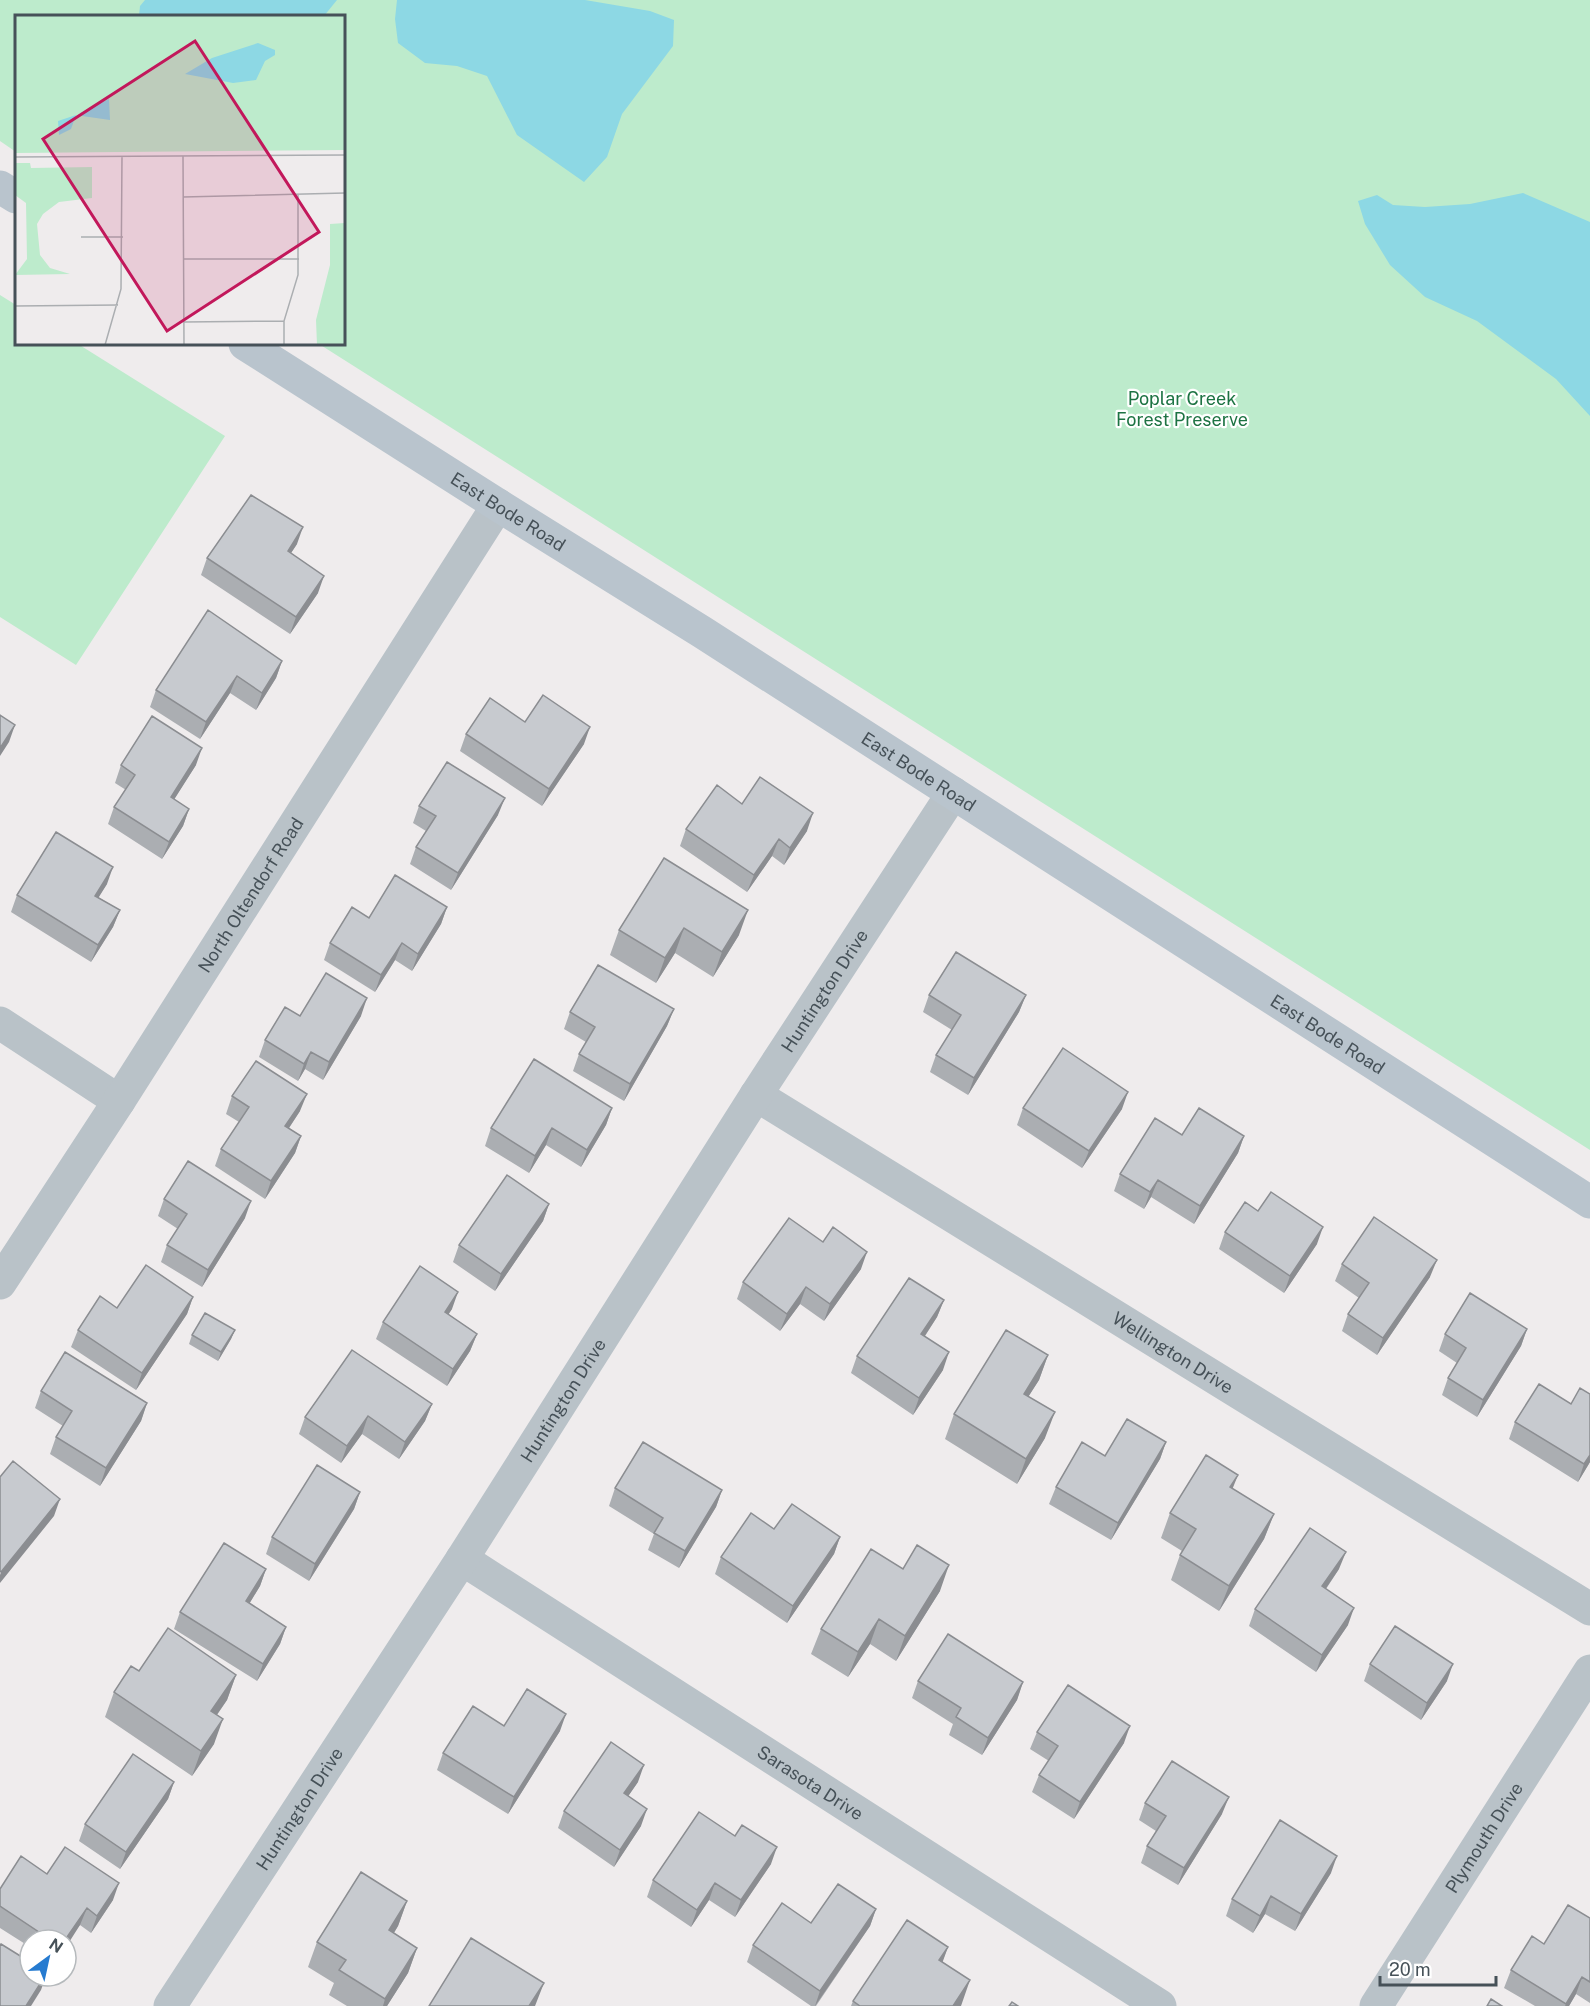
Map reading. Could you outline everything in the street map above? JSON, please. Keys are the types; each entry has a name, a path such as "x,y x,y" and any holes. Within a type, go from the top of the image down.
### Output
{"street":[{"path":"0,187 15,196"},
{"name":"East Bode Road","path":"247,345 702,632 1590,1202"},
{"name":"North Oltendorf Road","path":"0,1283 119,1101 498,505"},
{"name":"Huntington Drive","path":"170,2006 462,1559 756,1095 953,793"},
{"path":"0,1023 119,1101"},
{"name":"Wellington Drive","path":"756,1095 1590,1609"},
{"name":"Sarasota Drive","path":"462,1559 1160,2006"},
{"name":"Plymouth Drive","path":"1376,2006 1590,1671"}],"green space":[{"name":"Poplar Creek Forest Preserve","path":"0,0 1590,0 1590,1150 321,345 345,345 345,15 15,15 15,151 0,141"},
{"path":"0,295 15,304 15,345 80,345 225,436 76,665 0,617"}],"water":[{"path":"145,0 337,0 325,15 139,15 140,6"},
{"path":"397,0 585,0 650,11 674,20 673,46 622,114 607,157 584,182 517,135 487,76 457,66 425,63 398,43 395,19"},
{"path":"1523,193 1590,222 1590,416 1556,379 1477,321 1425,297 1390,265 1365,224 1358,201 1377,195 1393,205 1425,207 1470,204"}],"building":[{"path":"251,495 303,527 288,551 324,576 296,617 207,558"},
{"path":"208,610 282,661 262,693 237,676 206,722 156,690"},
{"path":"543,695 590,727 549,789 466,734 490,698 525,722"},
{"path":"0,715 15,725 0,748"},
{"path":"152,716 202,748 171,797 189,809 169,842 114,807 135,775 121,765"},
{"path":"447,762 505,798 458,873 416,847 436,816 419,806"},
{"path":"760,777 813,813 790,848 779,839 754,875 686,829 717,785 742,804"},
{"path":"56,832 113,867 95,896 120,910 98,945 17,895"},
{"path":"664,858 748,910 722,952 684,928 665,958 619,930"},
{"path":"395,875 447,907 418,954 402,943 381,975 330,943 352,907 369,918"},
{"path":"956,952 1026,995 974,1078 936,1055 961,1015 929,995"},
{"path":"598,965 674,1009 630,1084 579,1054 595,1027 570,1012"},
{"path":"326,973 367,998 329,1062 311,1052 304,1064 265,1040 285,1007 300,1016"},
{"path":"1063,1048 1128,1092 1089,1151 1023,1108"},
{"path":"534,1059 612,1108 587,1150 552,1128 535,1156 491,1128"},
{"path":"256,1061 307,1094 285,1126 301,1136 271,1181 221,1149 249,1107 232,1096"},
{"path":"1199,1108 1244,1136 1200,1206 1158,1180 1150,1192 1120,1174 1155,1118 1182,1135"},
{"path":"188,1161 251,1201 208,1270 167,1245 187,1214 164,1199"},
{"path":"507,1175 549,1204 501,1274 459,1245"},
{"path":"1271,1192 1323,1227 1290,1276 1225,1232 1245,1202 1258,1211"},
{"path":"1374,1217 1437,1260 1383,1338 1348,1314 1369,1283 1342,1264"},
{"path":"789,1218 823,1242 833,1227 867,1252 830,1304 806,1287 787,1314 743,1282"},
{"path":"146,1265 193,1297 142,1373 78,1330 100,1296 117,1308"},
{"path":"420,1266 458,1292 445,1312 477,1334 453,1369 383,1322"},
{"path":"909,1278 944,1300 921,1334 949,1352 919,1398 857,1356"},
{"path":"1470,1293 1527,1329 1483,1400 1448,1378 1466,1348 1445,1334"},
{"path":"205,1313 235,1330 221,1352 192,1335"},
{"path":"1006,1330 1048,1355 1024,1394 1055,1412 1026,1459 954,1414"},
{"path":"352,1350 432,1404 405,1442 368,1416 347,1446 305,1417"},
{"path":"65,1352 147,1403 106,1468 56,1437 72,1411 41,1391"},
{"path":"1539,1384 1571,1404 1580,1388 1590,1394 1590,1455 1584,1464 1515,1422"},
{"path":"1127,1419 1166,1442 1118,1523 1056,1487 1082,1442 1105,1456"},
{"path":"643,1442 722,1490 685,1551 654,1533 663,1518 615,1488"},
{"path":"1206,1455 1238,1475 1230,1487 1274,1514 1229,1586 1180,1555 1196,1529 1170,1513"},
{"path":"13,1461 60,1499 1,1572 0,1477"},
{"path":"317,1465 360,1492 315,1564 272,1537"},
{"path":"792,1504 840,1537 793,1606 721,1557 751,1513 774,1529"},
{"path":"1310,1528 1346,1552 1322,1586 1354,1608 1322,1655 1255,1609"},
{"path":"224,1543 266,1569 246,1601 286,1627 263,1664 180,1612"},
{"path":"917,1545 949,1565 905,1636 879,1619 858,1652 821,1629 871,1549 903,1569"},
{"path":"1395,1626 1453,1664 1427,1703 1370,1664"},
{"path":"168,1628 236,1675 211,1711 223,1719 201,1751 114,1692 131,1666 139,1671"},
{"path":"948,1634 1023,1682 988,1738 956,1717 961,1708 918,1681"},
{"path":"1068,1685 1130,1726 1080,1802 1039,1775 1058,1746 1037,1732"},
{"path":"527,1689 566,1714 514,1797 443,1753 473,1706 504,1726"},
{"path":"611,1742 644,1765 624,1793 647,1809 620,1850 564,1811"},
{"path":"133,1754 174,1782 126,1852 85,1824"},
{"path":"1172,1761 1229,1797 1184,1868 1147,1846 1166,1816 1145,1803"},
{"path":"699,1812 735,1836 742,1825 777,1847 741,1900 715,1883 697,1910 653,1880"},
{"path":"1280,1820 1337,1856 1301,1914 1271,1896 1260,1916 1232,1899"},
{"path":"65,1847 119,1883 97,1916 87,1908 73,1928 33,1928 0,1906 0,1889 21,1856 47,1874"},
{"path":"361,1872 407,1901 389,1930 417,1948 385,1999 339,1970 346,1960 317,1942"},
{"path":"838,1884 876,1909 820,1991 753,1945 782,1903 811,1923"},
{"path":"1568,1905 1590,1918 1590,1982 1582,1977 1566,2004 1511,1970 1532,1936 1544,1944"},
{"path":"907,1920 948,1947 939,1960 970,1980 953,2006 860,2006 853,2001"},
{"path":"471,1938 544,1983 529,2006 429,2006"},
{"path":"1,1944 18,1955 18,1988 37,1988 26,2006 0,2006"},
{"path":"1491,1999 1502,2006 1487,2006"}]}
